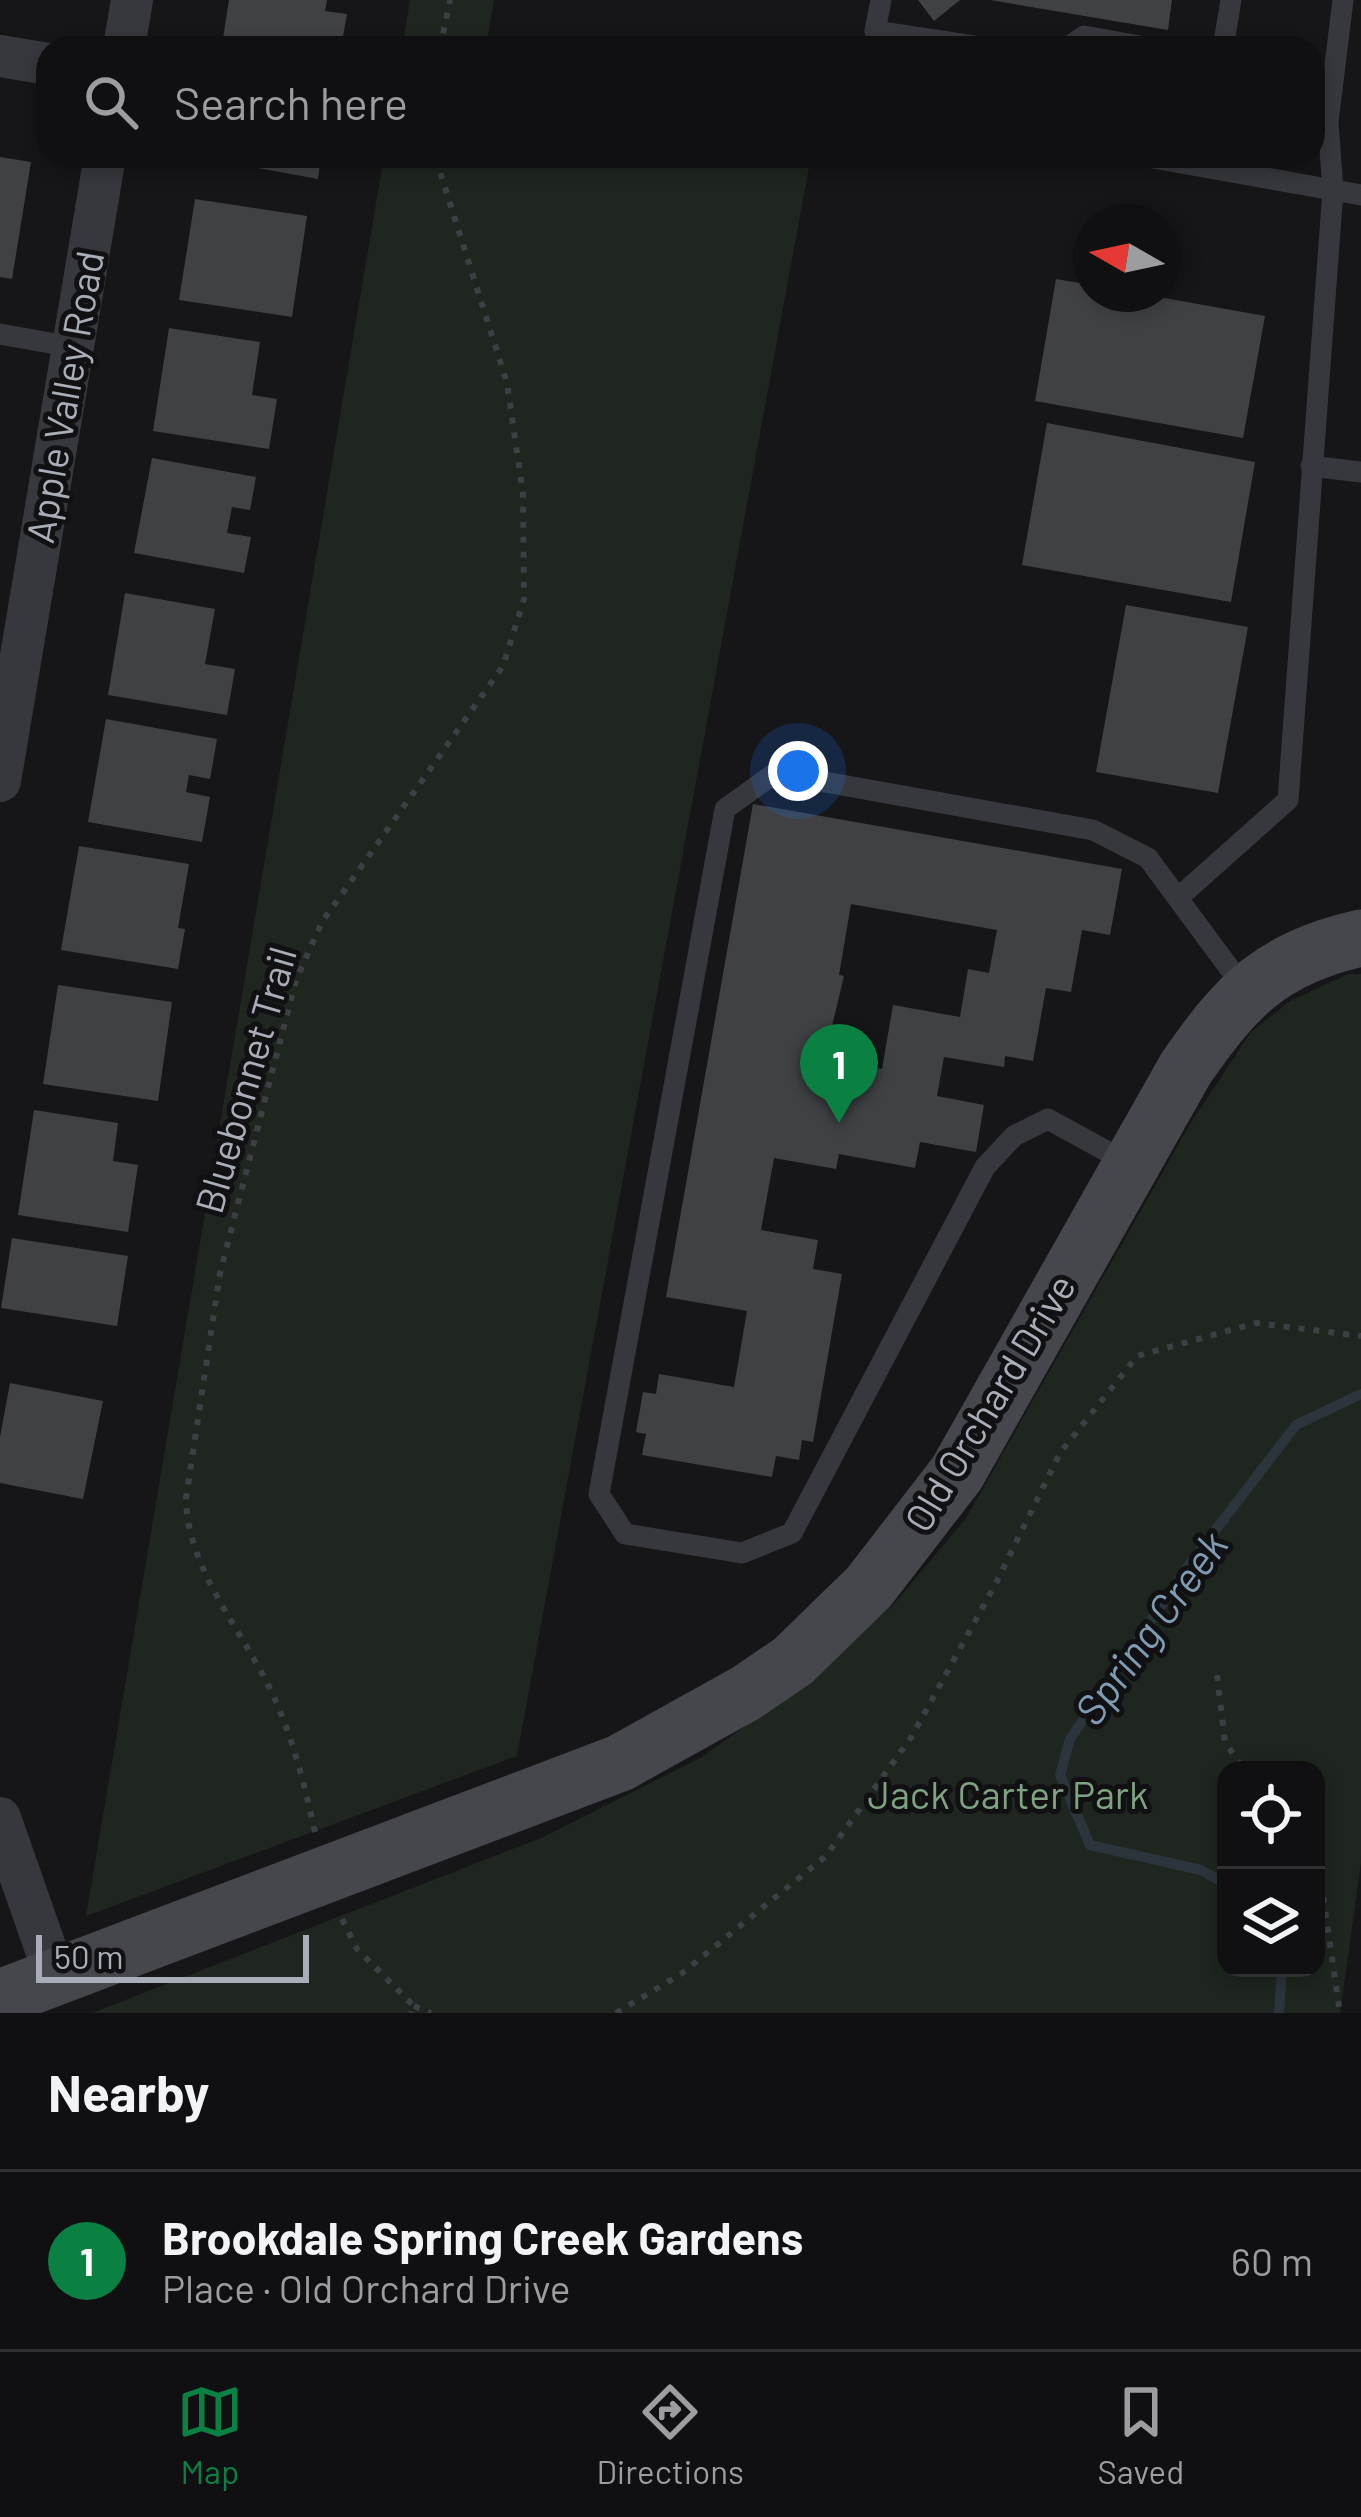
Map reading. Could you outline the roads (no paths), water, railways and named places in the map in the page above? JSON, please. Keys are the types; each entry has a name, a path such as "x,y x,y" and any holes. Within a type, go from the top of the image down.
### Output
{"street":[{"path":"126,36 131,0"},
{"path":"0,56 36,62"},
{"name":"Apple Valley Road","path":"0,781 16,586 74,347 103,168"},
{"name":"Old Orchard Drive","path":"0,1998 620,1763 746,1693 793,1661 869,1587 957,1473 1186,1068 1226,1011 1264,978 1307,954 1361,938"},
{"path":"0,1818 56,1978"}],"lane":[{"path":"880,0 875,31 908,36"},
{"path":"1225,36 1231,0"},
{"path":"1325,67 1343,0"},
{"path":"1178,898 1288,800 1333,190 1325,100"},
{"path":"1209,168 1361,195"},
{"path":"0,334 74,347"},
{"path":"1311,466 1361,472"},
{"path":"1131,1165 1048,1119 1014,1136 985,1167 792,1533 742,1552 625,1534 598,1494 725,809 775,773 1094,830 1148,858 1247,992"}],"waterway":[{"name":"Spring Creek","path":"1217,1879 1201,1870 1090,1845 1060,1775 1070,1739 1188,1566 1296,1425 1361,1394"},
{"name":"Spring Creek","path":"1279,2013 1281,1977"}],"place":[{"name":"Brookdale Spring Creek Gardens","path":"839,1123"}],"park label":[{"name":"Jack Carter Park","path":"1008,1795"}]}
